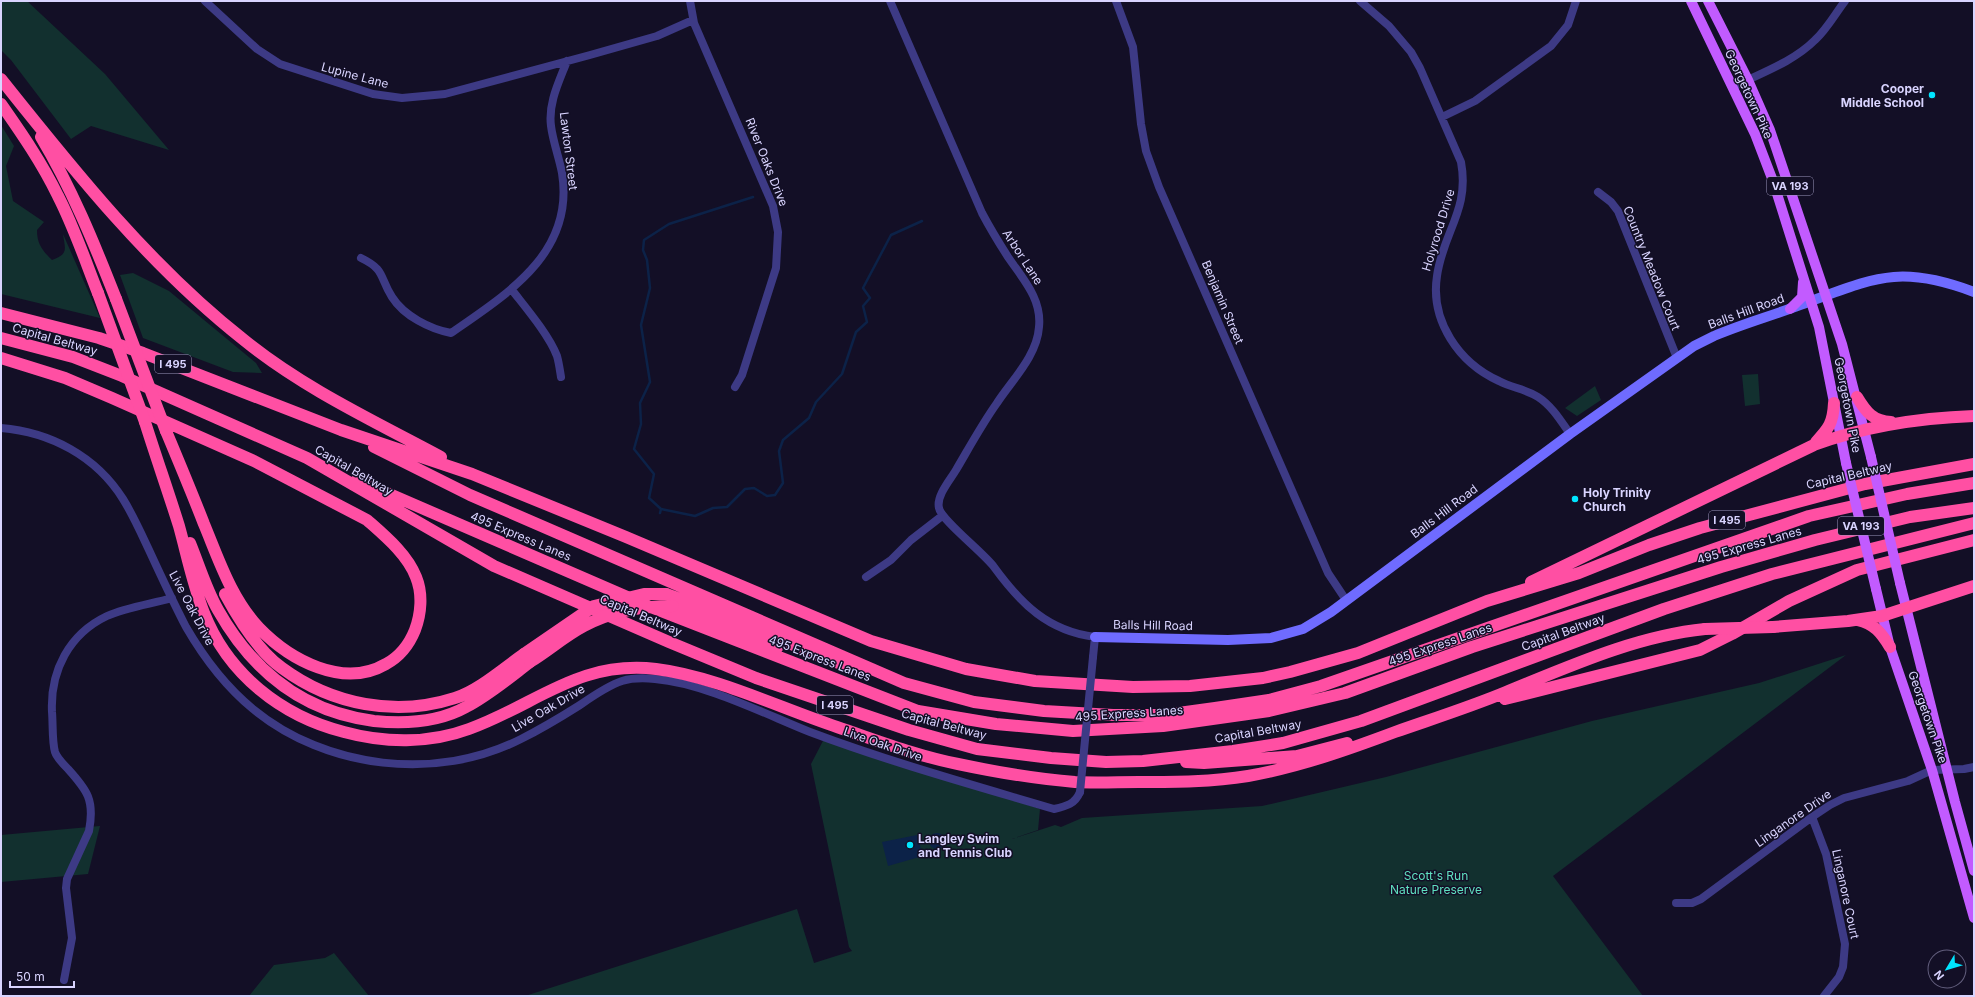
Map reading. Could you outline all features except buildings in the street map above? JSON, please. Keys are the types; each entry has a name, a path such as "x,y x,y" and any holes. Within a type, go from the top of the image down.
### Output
{"highway":[{"path":"1,79 35,128 70,188 85,221 166,431 225,593 239,619 256,642 281,668 318,690 359,704 398,708 429,704 457,698 583,626 600,619 648,606 673,606 712,619 918,711"},
{"path":"9,90 133,236 203,306 244,341 320,392 472,474"},
{"path":"1,104 30,147 58,194 73,228 201,572 217,609 235,638 259,666 291,692 319,708 351,718 386,722 414,722 440,717 465,708 594,606 644,594 666,594 712,610 826,659 904,683"},
{"name":"Capital Beltway","path":"1,312 99,338 143,353 341,430 472,474 634,540 871,641 966,669 1035,681 1111,686 1161,687 1221,684 1263,678 1319,665 1358,653 1487,601 1580,573 1649,545 1700,528 1865,484 1974,464"},
{"name":"Capital Beltway","path":"1,338 73,357 122,376 307,458 494,566 756,678 909,730 977,749 1059,759 1106,762 1143,761 1247,749 1283,743 1326,732 1368,718 1664,609 1812,563 1974,523"},
{"path":"1,358 65,378 112,398 254,461 367,520 402,554 416,577 420,598 419,620 412,638 402,652 378,669 355,674 341,674 319,668 296,657 278,645 259,628 232,591 166,431"},
{"path":"1857,398 1872,417 1881,422 1901,423"},
{"path":"1814,445 1831,425 1834,403"},
{"path":"1487,601 1530,583 1814,445 1840,435 1901,423 1974,416"},
{"path":"145,422 179,528 192,577 204,613 215,636 240,672 256,688 276,702 314,722 350,734 391,741 445,736 478,726 557,686 600,670 629,668 657,669 706,680 837,727 955,764 1074,782 1184,782 1246,776 1329,757 1465,709 1569,666 1647,640 1686,631 1705,629 1773,627 1856,620 1882,616 1974,586"},
{"name":"495 Express Lanes","path":"341,430 470,495 904,683 974,702 1044,711 1113,715 1164,715 1269,700 1376,668 1491,625 1809,516 1907,494 1974,483"},
{"name":"495 Express Lanes","path":"307,458 648,606 918,711 996,724 1073,731 1163,726 1269,711 1345,693 1472,647 1721,567 1815,540 1910,517 1974,508"},
{"path":"1465,709 1700,650 1732,634 1790,601 1857,570 1974,540"},
{"path":"1856,620 1866,622 1873,626 1890,648"},
{"path":"1143,761 1204,763 1297,756 1400,731"}],"main road":[{"name":"Georgetown Pike","path":"1691,1 1733,87 1767,165 1812,301 1825,353 1846,463 1890,648 1932,770 1974,918"},
{"name":"Georgetown Pike","path":"1708,1 1748,80 1770,130 1842,344 1865,430 1900,583 1946,769 1974,871"},
{"path":"1790,309 1801,299 1803,294 1802,270"}],"street":[{"name":"Lupine Lane","path":"205,1 257,49 280,64 309,75 386,97 432,97 567,61"},
{"path":"567,61 657,36 693,20 690,1"},
{"name":"Arbor Lane","path":"890,1 982,213 1002,247 1032,291 1037,305 1040,323 1037,339 1027,360 996,404 944,489 939,508 942,516"},
{"name":"Benjamin Street","path":"1116,1 1133,47 1141,124 1146,151 1159,187 1328,573 1346,600"},
{"name":"Holyrood Drive","path":"1360,1 1389,26 1411,52 1442,117 1461,162 1464,187 1458,212 1438,266 1436,294 1442,322 1456,347 1475,368 1500,382 1539,397 1548,405 1570,434"},
{"path":"1442,117 1475,101 1551,46 1568,25 1576,1"},
{"path":"1733,87 1788,60 1815,41 1845,1"},
{"name":"River Oaks Drive","path":"693,20 762,178 773,206 778,232 776,268 742,375 735,387"},
{"name":"Lawton Street","path":"361,258 374,264 381,272 392,297 401,308 436,330 451,333 512,290 541,259 549,247 560,220 563,189 562,174 552,131 551,109 555,93 567,61"},
{"name":"Country Meadow Court","path":"1598,192 1611,202 1618,211 1677,358"},
{"name":"Balls Hill Road","path":"942,516 980,550 1028,607 1056,627 1077,635 1095,638 1228,640 1272,638 1303,629 1346,600 1570,434 1663,370 1677,358 1714,336 1866,282 1899,276 1931,278 1974,292"},
{"path":"512,290 554,350 561,378"},
{"name":"Live Oak Drive","path":"1,428 35,434 60,443 74,450 98,469 123,499 186,627 205,658 223,680 245,703 287,732 330,751 353,758 396,764 419,764 477,756 522,738 600,692 622,682 639,679 655,679 683,684 811,732 916,767 1054,809 1068,806 1078,798 1080,792 1095,638"},
{"path":"866,577 891,560 911,540 942,516"},
{"path":"64,980 72,938 66,888 68,879 91,823 88,794 55,752 52,697 56,675 59,665 72,643 94,624 114,614 172,598"},
{"path":"1932,770 1974,767"},
{"name":"Linganore Drive","path":"1676,903 1692,903 1701,899 1812,817 1844,798 1908,781 1932,770"},
{"name":"Linganore Court","path":"1812,817 1826,854 1845,944 1843,966 1839,977 1824,996"}],"green space":[{"path":"1,1 27,1 105,74 169,150 91,126 71,139 11,60 1,50"},
{"path":"1,125 14,146 6,166 13,201 44,222 37,230 38,239 43,250 52,260 61,256 65,250 63,234 100,318 1,294"},
{"path":"133,273 169,291 256,363 262,373 233,372 143,338 120,275"},
{"path":"1758,374 1760,404 1745,406 1742,375"},
{"path":"1595,386 1601,400 1577,416 1565,408"},
{"name":"Scott's Run Nature Preserve","path":"1846,655 1553,876 1643,996 525,996 797,909 814,963 852,951 849,947 811,764 825,737 1040,809 1038,830 1012,839 1055,825 1061,827 1082,818 1262,806 1386,777 1592,721 1759,683"},
{"path":"100,826 88,874 1,882 1,835"},
{"path":"334,953 369,996 249,996 274,965 325,958"}],"water":[{"path":"934,833 940,833 945,838 943,847 940,849 934,849 929,844 929,838"},
{"path":"917,835 923,856 888,866 882,842"}],"waterway":[{"path":"661,509 649,498 654,474 634,449 641,424 640,403 650,382 641,325 650,288 647,260 643,250 644,240 669,224 753,197"},
{"path":"660,513 661,509 695,516 713,508 727,507 745,489 754,488 767,496 775,495 783,483 779,451 783,440 809,418 816,402 842,374 856,332 867,322 863,306 870,298 863,288 891,235 922,221"}],"place":[{"name":"Cooper Middle School","path":"1932,95"},
{"name":"Holy Trinity Church","path":"1575,499"},
{"name":"Langley Swim and Tennis Club","path":"910,845"}]}
